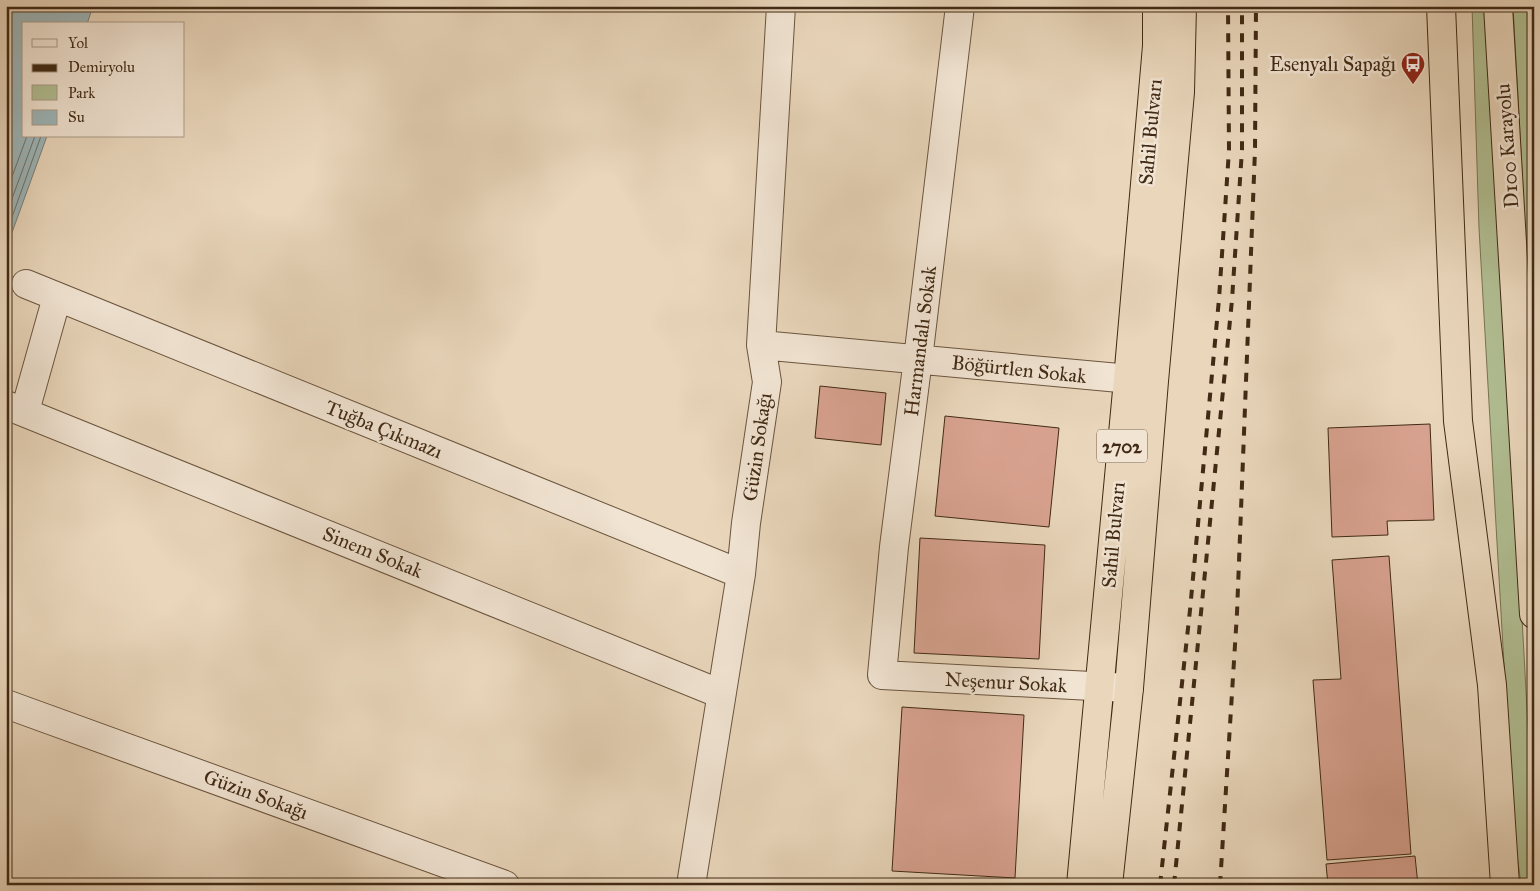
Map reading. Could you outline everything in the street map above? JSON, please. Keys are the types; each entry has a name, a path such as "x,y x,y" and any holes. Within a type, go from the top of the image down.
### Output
{"highway":[{"name":"Sahil Bulvarı","path":"1108,885 1129,688 1157,46 1156,6"},
{"name":"Sahil Bulvarı","path":"1081,885 1099,686 1180,92 1182,6"},
{"path":"1441,6 1458,421 1492,685 1505,885"},
{"name":"D100 Karayolu","path":"1498,6 1534,614"}],"street":[{"name":"Güzin Sokağı","path":"690,885 741,574 746,523 767,382 761,345 781,6"},
{"name":"Harmandalı Sokak","path":"882,675 894,547 960,6"},
{"name":"Tuğba Çıkmazı","path":"26,284 741,574"},
{"path":"15,408 57,297"},
{"name":"Böğürtlen Sokak","path":"761,345 1141,381"},
{"name":"Sinem Sokak","path":"15,408 721,694"},
{"name":"Neşenur Sokak","path":"882,675 1129,688"},
{"name":"Güzin Sokağı","path":"6,704 505,885"}],"green space":[{"path":"1472,6 1486,6 1534,837 1534,885 1521,885 1513,822 1479,228"},
{"path":"1513,6 1530,6 1534,57 1534,390"}],"water":[{"path":"6,6 93,6 88,22 22,22 22,138 46,138 6,249"}],"building":[{"path":"820,386 886,393 881,445 815,438"},
{"path":"945,416 1059,428 1049,527 935,516"},
{"path":"1430,424 1434,520 1387,521 1388,535 1332,537 1328,428"},
{"path":"920,538 1045,545 1039,659 914,653"},
{"path":"1389,556 1411,854 1327,860 1313,680 1341,679 1332,560"},
{"path":"902,707 1024,715 1015,878 892,871"},
{"path":"1415,856 1418,885 1328,885 1326,864"},
{"path":"912,880 1003,885 912,885"}],"railway":[{"path":"1160,885 1190,610 1219,299 1229,150 1228,6"},
{"path":"1174,885 1232,300 1242,150 1242,6"},
{"path":"1220,885 1237,613 1255,150 1256,6"}],"place":[{"name":"Esenyalı Sapağı","path":"1413,85"}]}
